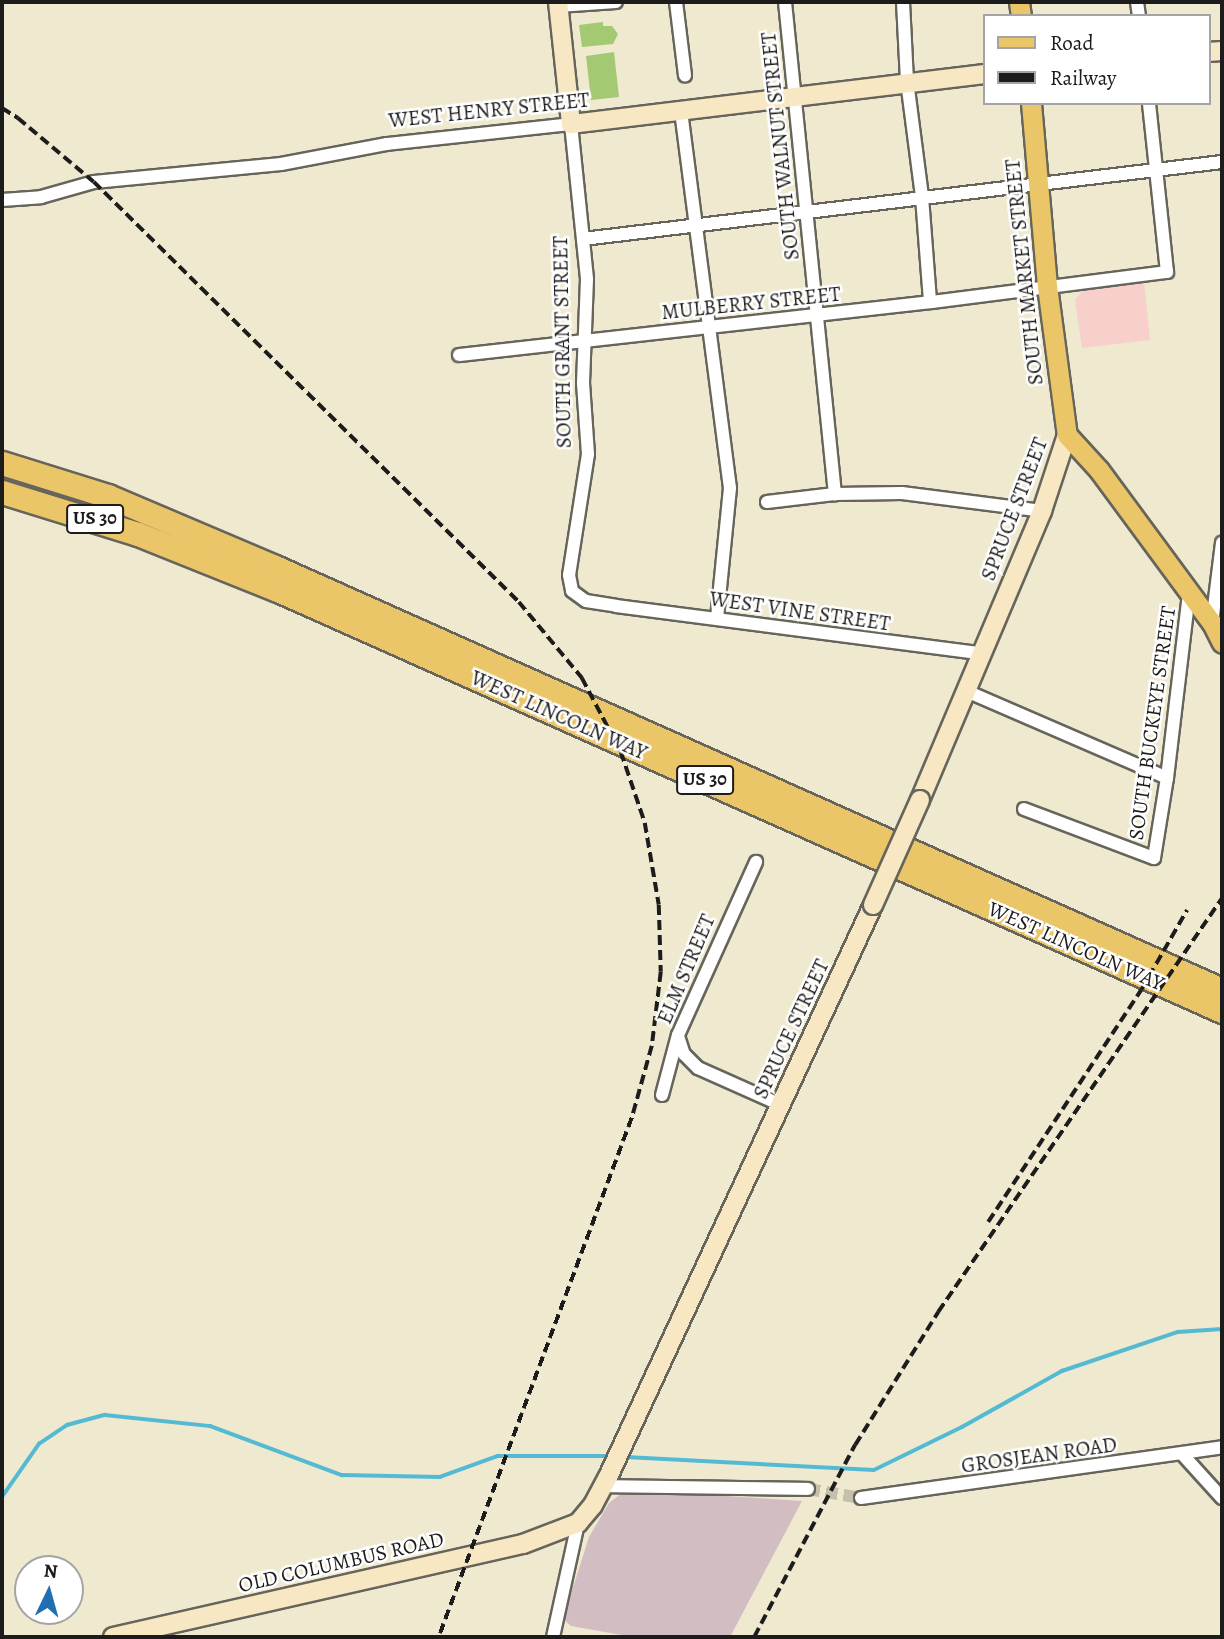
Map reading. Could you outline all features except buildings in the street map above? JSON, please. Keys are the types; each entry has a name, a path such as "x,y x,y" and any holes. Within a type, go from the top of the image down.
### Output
{"highway":[{"name":"WEST LINCOLN WAY","path":"2,463 108,496 208,537 1047,911"},
{"name":"WEST LINCOLN WAY","path":"2,492 95,519 280,591 1222,1011"},
{"path":"2,502 186,553"},
{"path":"1047,911 1155,950 1222,980"},
{"name":"US 30","path":"1047,911 1222,990"}],"main road":[{"name":"SOUTH GRANT STREET","path":"558,4 571,124"},
{"name":"WEST HENRY STREET","path":"571,124 795,94 982,74"},
{"name":"SOUTH MARKET STREET","path":"1031,105 1036,186 1047,286 1068,435"},
{"name":"SPRUCE STREET","path":"578,1523 593,1505 605,1482 873,905 1042,511 1068,435"},
{"path":"1068,435 1100,470 1212,623 1222,643"},
{"name":"OLD COLUMBUS ROAD","path":"113,1637 523,1544 578,1523"},
{"path":"202,1637 204,1618"}],"street":[{"path":"558,4 616,2"},
{"path":"676,2 685,75"},
{"name":"SOUTH WALNUT STREET","path":"785,2 835,494"},
{"path":"903,2 907,81 922,197 931,302"},
{"path":"1149,105 1157,170"},
{"path":"681,111 730,488 717,618"},
{"name":"WEST HENRY STREET","path":"2,200 41,197 94,182 233,170 387,144 571,124"},
{"name":"SOUTH GRANT STREET","path":"571,124 587,279 584,340 588,454 569,575 572,591 586,601 616,606"},
{"path":"583,239 1222,162"},
{"name":"MULBERRY STREET","path":"459,355 931,302 1167,272 1157,170"},
{"path":"767,502 835,494 902,493 1042,511"},
{"path":"1212,623 1222,543"},
{"name":"SOUTH BUCKEYE STREET","path":"1024,809 1154,858 1167,778 1189,593"},
{"name":"WEST VINE STREET","path":"616,606 980,653"},
{"path":"964,690 1167,778"},
{"name":"ELM STREET","path":"662,1095 678,1035 756,862"},
{"path":"678,1035 684,1054 698,1068 781,1105"},
{"name":"GROSJEAN ROAD","path":"861,1498 1222,1447"},
{"path":"1184,1454 1222,1498"},
{"path":"605,1482 808,1489"},
{"name":"SPRUCE STREET","path":"553,1637 578,1523"}],"shaded area":[{"path":"1144,281 1150,340 1082,348 1075,300 1085,288"},
{"path":"640,1490 802,1501 730,1637 633,1637 571,1626 563,1619 589,1537 609,1503 622,1493"}],"green space":[{"path":"603,22 603,26 612,26 618,34 613,44 582,47 579,25"},
{"path":"614,52 619,97 591,100 586,56"}],"waterway":[{"path":"626,1457 874,1470 962,1427 1062,1371 1178,1332 1222,1329"},
{"path":"2,1497 39,1444 67,1425 105,1415 210,1426 342,1475 440,1477 498,1456 611,1456"}],"tunnel":[{"path":"808,1489 861,1498"}],"railway":[{"path":"2,108 18,118 94,182 519,602 582,678 621,752 645,823 659,905 661,972 652,1046 632,1118 439,1637"},
{"path":"754,1637 855,1445 938,1312 1222,898"},
{"path":"988,1222 1141,990 1187,910"}]}
